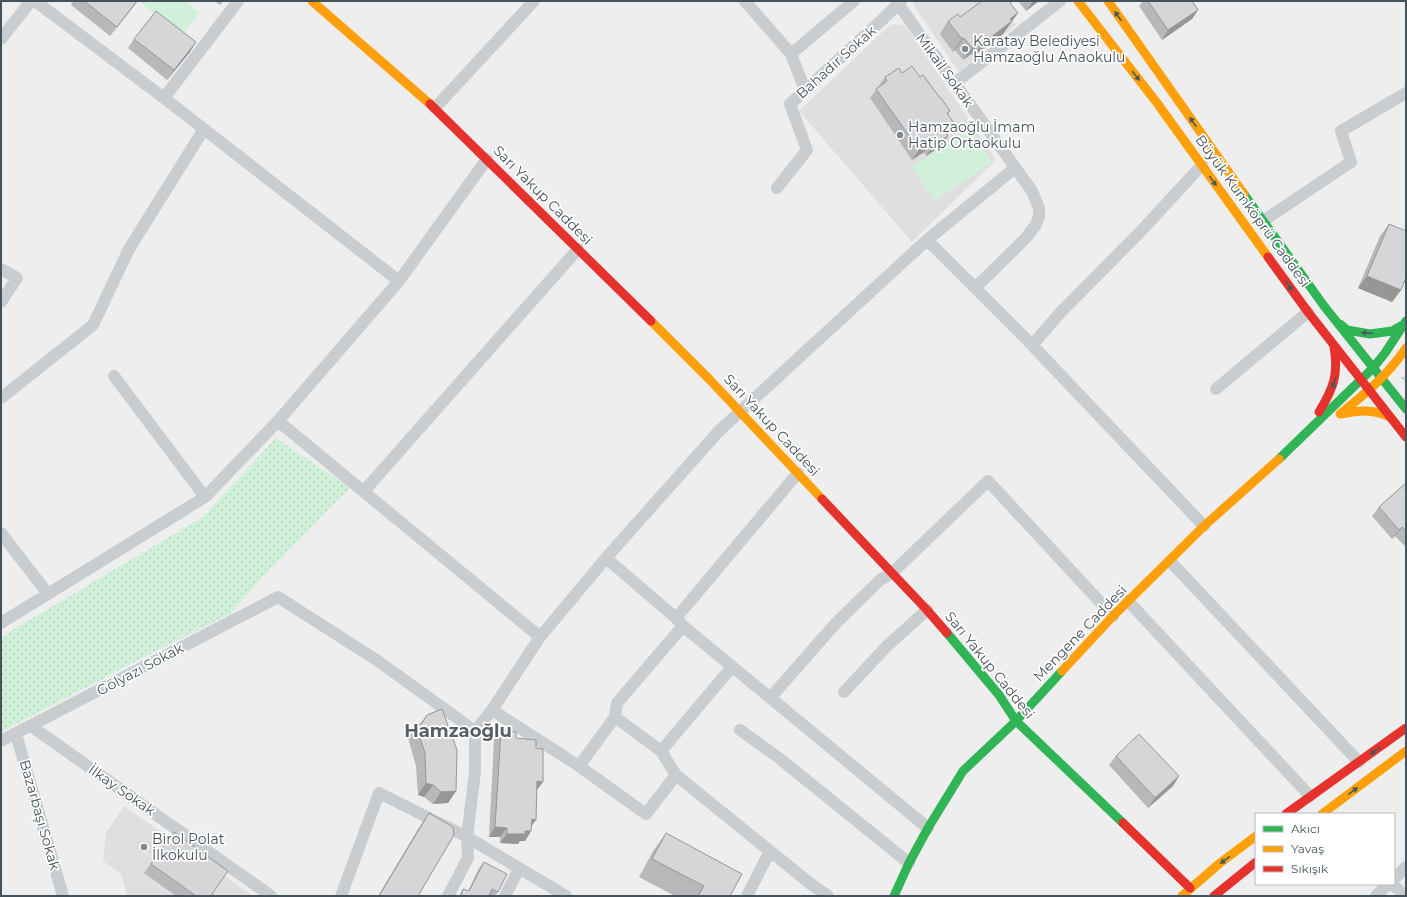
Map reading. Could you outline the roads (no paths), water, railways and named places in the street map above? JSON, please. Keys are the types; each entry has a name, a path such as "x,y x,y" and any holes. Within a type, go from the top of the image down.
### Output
{"street":[{"path":"1,39 31,1"},
{"path":"35,1 164,98 399,281"},
{"path":"164,98 238,1"},
{"name":"Sarı Yakup Caddesi","path":"312,1 435,108 710,380 927,610 999,695 1016,721 1190,888"},
{"path":"435,108 534,1"},
{"path":"745,1 790,54 805,90"},
{"path":"790,54 854,1"},
{"path":"955,83 1060,1"},
{"name":"Büyük Kumköprü Caddesi","path":"1078,1 1157,103 1308,312 1406,437"},
{"name":"Büyük Kumköprü Caddesi","path":"1108,1 1263,221 1334,318 1406,409"},
{"name":"Mikail Sokak","path":"898,2 1032,190 1039,208 1039,217 1035,226 1025,239 975,288"},
{"name":"Bahadır Sokak","path":"776,188 807,150 790,104 883,19 898,2"},
{"path":"1263,221 1351,162 1341,131 1406,93"},
{"path":"1,398 93,325 129,249 204,129"},
{"path":"1,623 205,497 278,421 399,281 487,159"},
{"path":"1032,345 1061,312 1142,230 1202,165"},
{"path":"448,896 468,858 467,837 475,772 475,731 492,710 540,637 606,558 719,431 926,240 1016,168"},
{"path":"926,240 1032,345 1204,526"},
{"path":"364,491 578,249"},
{"path":"1,269 17,278 1,302"},
{"path":"1216,389 1308,312"},
{"path":"1334,318 1347,330 1370,334 1392,330 1405,323"},
{"path":"1305,434 1373,368 1385,354 1405,323"},
{"path":"1305,434 1330,394 1338,373 1334,345"},
{"path":"1305,434 1340,414 1369,390 1398,362 1406,348"},
{"path":"114,376 205,497"},
{"path":"1340,414 1362,410 1377,410 1390,417"},
{"path":"278,421 540,637"},
{"name":"Mengene Caddesi","path":"894,896 928,828 963,770 1016,721 1112,616 1170,561 1204,526 1305,434"},
{"path":"579,766 615,717 617,703 679,622 798,473"},
{"path":"770,698 837,622 880,580 892,573 988,481 1112,616"},
{"path":"1,534 48,594"},
{"path":"606,558 732,667 928,828"},
{"path":"1170,561 1359,762"},
{"name":"Gölyazı Sokak","path":"1,741 278,597 378,661 475,731"},
{"path":"1128,601 1310,796"},
{"path":"844,692 886,647 927,610"},
{"path":"661,751 732,667"},
{"path":"492,710 579,766 646,814 676,776"},
{"path":"615,717 661,751 676,776 812,885 828,896"},
{"name":"İlkay Sokak","path":"31,726 272,896"},
{"path":"1287,813 1406,728"},
{"path":"740,730 778,758 909,864"},
{"name":"Bazarbaşı Sokak","path":"16,734 63,896"},
{"path":"1325,813 1406,751"},
{"path":"341,896 379,793 467,837 566,896"},
{"path":"1182,896 1220,863 1255,837"},
{"path":"747,896 770,851"},
{"path":"1214,896 1255,863"},
{"path":"1395,878 1406,867"},
{"path":"505,896 519,869"},
{"path":"1376,896 1387,885"},
{"path":"1393,885 1405,896"}],"place":[{"name":"Karatay Belediyesi Hamzaoğlu Anaokulu","path":"965,49"},
{"name":"Hamzaoğlu İmam Hatip Ortaokulu","path":"900,135"},
{"name":"Birol Polat İlkokulu","path":"144,847"}],"district":[{"name":"Hamzaoğlu","path":"458,731"}]}
